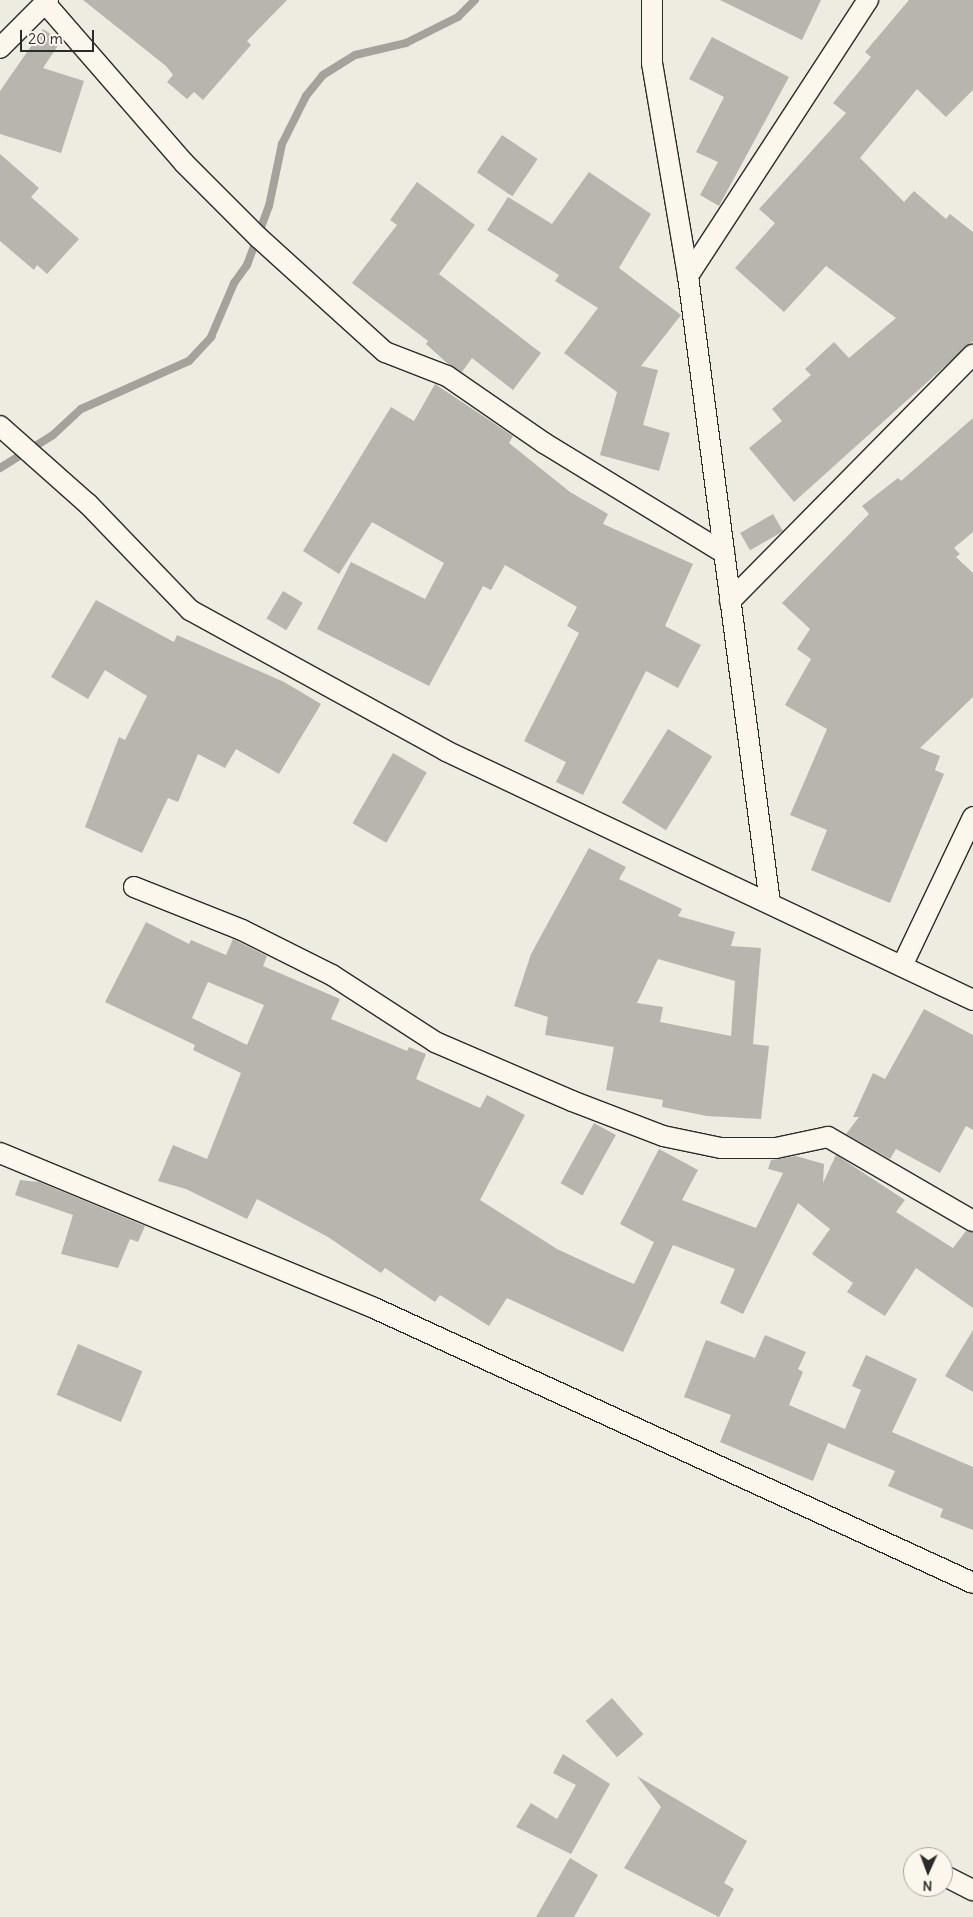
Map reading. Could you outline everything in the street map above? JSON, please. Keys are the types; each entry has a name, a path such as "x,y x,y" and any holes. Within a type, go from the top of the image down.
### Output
{"street":[{"path":"652,0 652,63 688,276 770,903"},
{"path":"688,276 868,0"},
{"path":"0,48 47,2 184,163 271,250 385,352 447,376 544,443 724,553"},
{"path":"730,600 973,355"},
{"path":"0,426 88,504 190,610 446,751 973,1000"},
{"path":"902,966 973,817"},
{"path":"134,887 242,930 332,975 435,1042 572,1101 663,1136 721,1148 776,1148 828,1136 973,1221"},
{"path":"0,1153 372,1307 973,1583"},
{"path":"953,1880 973,1890"}],"building":[{"path":"83,0 287,0 247,41 251,45 203,100 194,92 187,99 167,82 173,75 166,66"},
{"path":"720,0 821,0 802,40"},
{"path":"909,0 973,0 973,90 946,117 917,89 860,158 904,202 914,191 946,219 950,214 973,232 973,341 794,502 749,448 782,421 772,409 811,375 805,369 834,342 849,358 896,318 826,266 784,312 735,268 775,223 759,209 846,113 833,103 871,57 865,52"},
{"path":"43,29 61,41 43,68 84,81 61,153 0,134 0,91"},
{"path":"712,37 789,77 719,206 700,195 718,162 696,152 724,97 689,79"},
{"path":"502,135 538,159 512,196 477,172"},
{"path":"0,154 39,188 31,197 79,239 47,274 37,265 34,270 0,241"},
{"path":"589,172 651,214 619,268 681,315 641,366 658,370 643,425 670,433 659,471 600,455 617,392 564,353 598,308 555,281 559,275 487,230 508,197 552,224"},
{"path":"417,182 475,225 439,274 541,353 513,390 472,358 462,372 447,363 426,344 428,341 352,283 397,225 390,220"},
{"path":"435,384 513,436 509,443 570,492 608,514 603,524 693,564 665,626 701,645 678,688 646,671 583,795 556,782 566,762 524,741 579,633 567,626 577,607 505,565 491,590 483,586 429,686 317,629 351,562 425,599 444,563 372,522 339,574 303,551 391,407 414,421"},
{"path":"973,418 973,532 954,548 960,554 956,557 973,573 973,697 920,748 940,756 935,770 944,774 890,903 811,870 827,830 790,815 827,729 785,705 811,659 797,649 810,629 782,603 869,514 862,506 898,478 901,481"},
{"path":"773,514 783,531 750,550 740,533"},
{"path":"283,591 303,603 286,630 267,618"},
{"path":"96,600 174,642 177,635 284,682 321,704 279,774 236,749 225,768 198,754 178,802 168,798 142,853 85,827 119,737 125,740 147,696 105,670 88,699 51,677"},
{"path":"668,729 712,757 666,830 622,803"},
{"path":"393,753 427,772 386,843 352,823"},
{"path":"589,848 626,867 619,879 682,909 678,916 735,932 731,946 761,948 753,1044 769,1046 761,1119 707,1116 662,1107 663,1100 606,1090 614,1047 545,1035 548,1017 514,1006 531,954","holes":["658,959 735,981 731,1036 660,1022 663,1007 637,1003"]},
{"path":"146,922 189,944 191,940 226,955 233,939 267,956 263,966 340,999 331,1019 407,1051 409,1047 426,1054 416,1079 480,1108 487,1095 525,1115 480,1200 557,1249 634,1284 654,1242 620,1224 659,1149 698,1170 682,1200 756,1228 783,1173 768,1169 771,1160 796,1156 824,1164 823,1183 836,1155 905,1200 896,1212 953,1248 966,1231 973,1233 973,1308 916,1268 885,1316 847,1292 853,1283 812,1254 830,1229 798,1203 743,1314 720,1303 735,1269 673,1245 623,1352 507,1298 489,1326 440,1295 435,1302 385,1268 381,1273 328,1237 257,1199 247,1219 186,1189 158,1181 173,1145 207,1159 241,1073 193,1050 195,1045 105,1002","holes":["208,982 264,1005 247,1045 192,1018"]},
{"path":"924,1009 973,1035 973,1130 966,1126 940,1173 896,1149 890,1159 846,1134 859,1117 853,1117 873,1073 885,1079"},
{"path":"594,1123 616,1135 582,1195 561,1183"},
{"path":"20,1180 39,1182 145,1226 138,1242 130,1239 118,1268 61,1254 73,1215 15,1195"},
{"path":"973,1330 973,1392 945,1376"},
{"path":"765,1335 806,1352 798,1369 803,1372 789,1405 845,1429 861,1390 852,1386 866,1355 917,1379 892,1432 973,1467 973,1530 940,1517 943,1509 888,1486 895,1471 828,1443 813,1481 720,1442 731,1415 684,1397 706,1340 755,1358"},
{"path":"78,1344 142,1371 121,1422 57,1395"},
{"path":"612,1698 643,1734 617,1757 586,1721"},
{"path":"563,1754 610,1784 571,1854 516,1827 531,1803 557,1819 576,1785 553,1773"},
{"path":"637,1776 747,1841 724,1883 734,1889 719,1917 624,1868 661,1807"},
{"path":"570,1858 598,1875 574,1917 536,1917"}],"waterway":[{"path":"0,468 53,435 81,409 189,361 211,337 234,283 247,265 269,206 282,144 306,96 323,75 355,55 406,43 458,17 475,0"}]}
